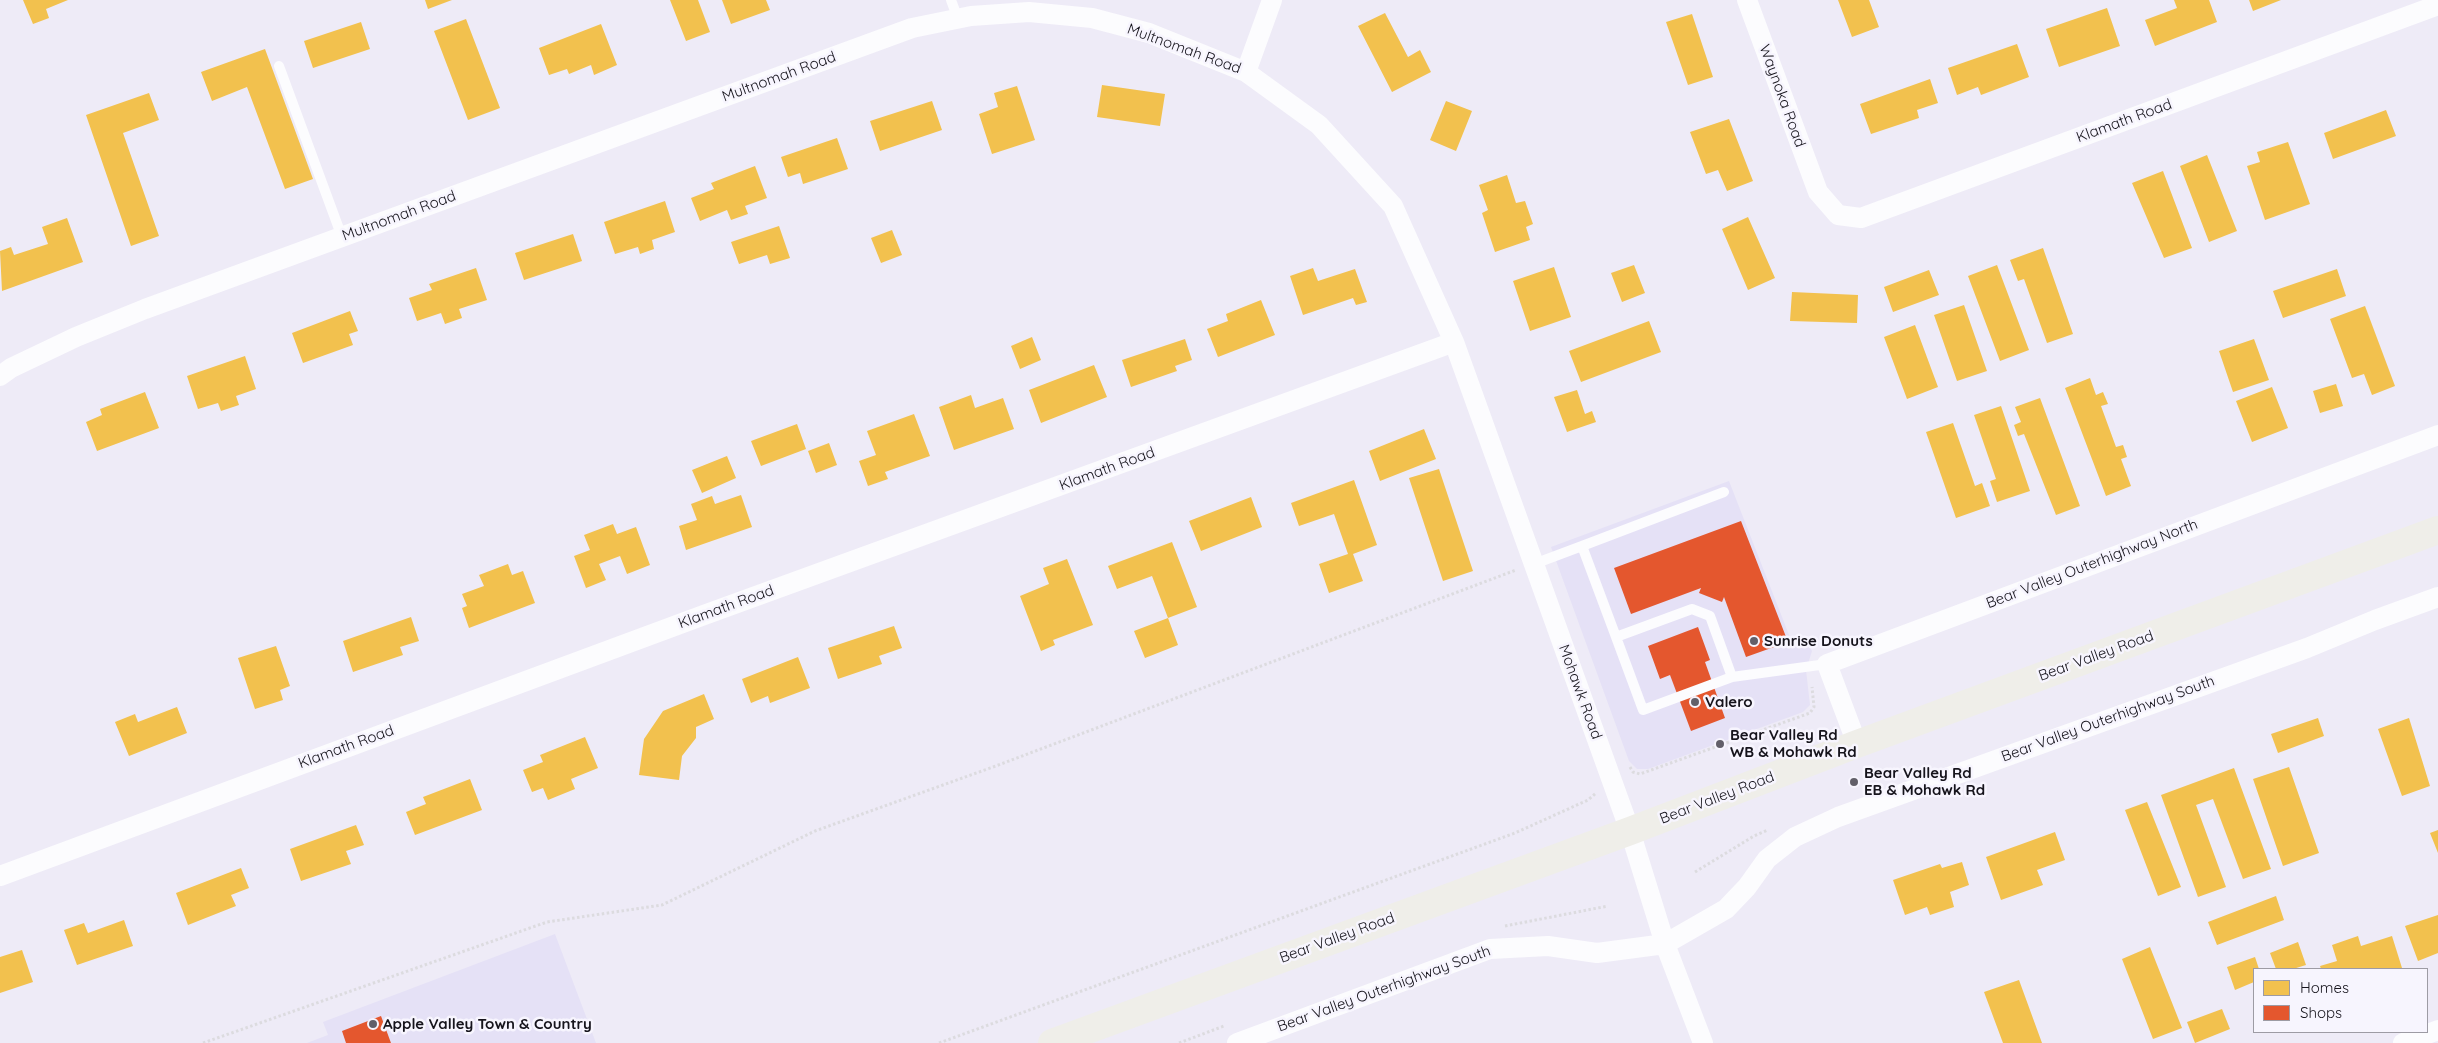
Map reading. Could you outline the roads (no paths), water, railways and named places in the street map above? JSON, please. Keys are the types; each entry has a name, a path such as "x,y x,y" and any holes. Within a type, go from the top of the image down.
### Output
{"main road":[{"name":"Bear Valley Road","path":"1052,1043 1630,831 1858,744 2438,530"}],"street":[{"path":"1246,72 1272,0"},
{"name":"Waynoka Road","path":"1747,0 1818,192"},
{"name":"Klamath Road","path":"1818,192 1838,215 1861,218 2438,5"},
{"name":"Multnomah Road","path":"0,376 11,368 76,337 342,237 912,28 958,19 1029,12 1092,18 1149,33 1246,72 1319,125 1393,206 1454,342"},
{"name":"Klamath Road","path":"0,876 695,618 1454,342"},
{"name":"Mohawk Road","path":"1454,342 1523,570 1630,831 1665,944 1703,1043"},
{"name":"Bear Valley Outerhighway North","path":"1827,664 2438,434"},
{"name":"Bear Valley Outerhighway South","path":"1237,1043 1490,949 1548,946 1597,953 1665,944 1726,909 1747,887 1767,859 1795,838 1838,817 2307,648 2438,597"},
{"path":"1827,664 1858,744"},
{"path":"2403,1043 2438,1030"}],"lane":[{"path":"951,0 958,19"},
{"path":"279,66 342,237"},
{"path":"1523,570 1724,492"},
{"path":"1582,546 1643,710 1732,677 1827,664"},
{"path":"1616,636 1692,609 1710,616 1732,677"}],"place":[{"name":"Sunrise Donuts","path":"1754,641"},
{"name":"Valero","path":"1695,702"},
{"name":"Bear Valley Rd WB & Mohawk Rd","path":"1720,744"},
{"name":"Bear Valley Rd EB & Mohawk Rd","path":"1854,782"},
{"name":"Apple Valley Town & Country","path":"373,1024"}]}
